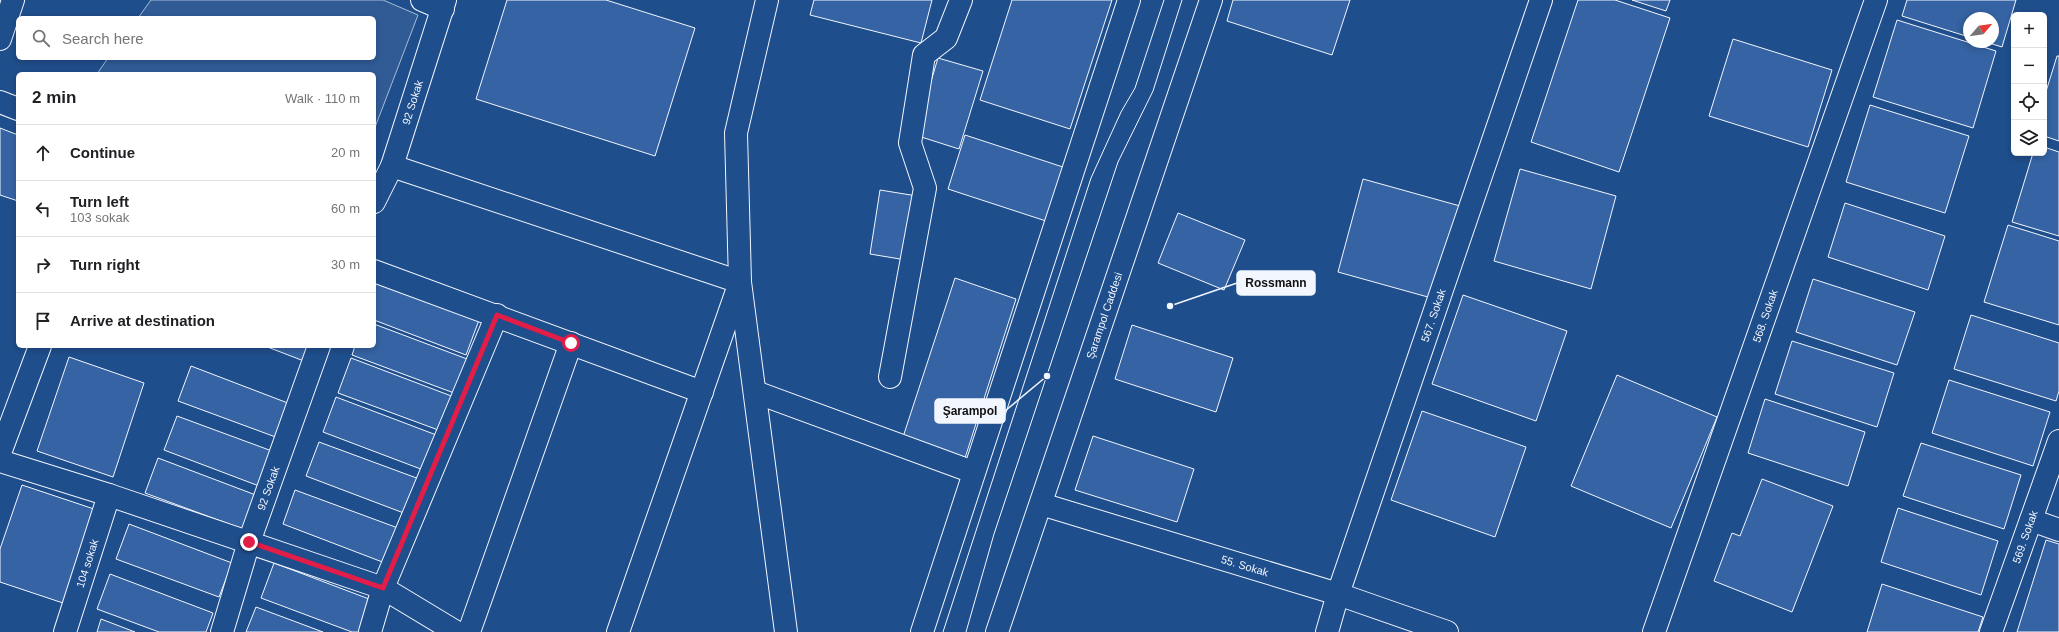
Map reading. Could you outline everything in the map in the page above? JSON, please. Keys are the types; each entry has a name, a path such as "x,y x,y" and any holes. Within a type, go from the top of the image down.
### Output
{"street":[{"path":"0,39 13,0"},
{"path":"422,0 444,4"},
{"path":"767,0 736,133 740,282 786,632"},
{"path":"890,377 925,188 910,143 924,55 946,38 961,0"},
{"path":"922,632 1129,0"},
{"name":"Şarampol Caddesi","path":"997,632 1211,0"},
{"name":"567. Sokak","path":"1327,632 1338,594 1541,0"},
{"name":"568. Sokak","path":"1654,632 1876,0"},
{"name":"92 Sokak","path":"376,198 392,166 444,4"},
{"path":"0,102 16,108"},
{"path":"392,166 740,282"},
{"path":"376,272 497,315 702,392"},
{"path":"618,632 740,282"},
{"path":"370,632 383,588 497,315"},
{"path":"469,632 571,343"},
{"path":"0,453 39,348"},
{"name":"92 Sokak","path":"222,632 249,542 318,348"},
{"path":"755,392 974,472"},
{"name":"569. Sokak","path":"1991,632 2059,441"},
{"path":"0,461 109,495 383,588 456,632"},
{"name":"104 sokak","path":"65,632 109,495"},
{"name":"55. Sokak","path":"1041,504 1338,594 1447,632"},
{"path":"2031,520 2059,530"}],"shaded area":[{"path":"151,0 383,0 418,15 376,125 376,72 98,72 107,60 376,60 376,16 139,16"}],"building":[{"path":"507,0 606,0 695,28 655,156 476,99"},
{"path":"814,0 932,0 921,43 810,15"},
{"path":"1012,0 1112,0 1070,129 980,100"},
{"path":"1233,0 1350,0 1332,55 1227,21"},
{"path":"1578,0 1615,0 1670,18 1619,172 1531,142"},
{"path":"1632,0 1670,0 1666,11"},
{"path":"1907,0 2016,0 2012,12 2011,12 2002,47 1999,46 1999,12 1963,12 1963,35 1902,16"},
{"path":"1897,20 1963,41 1963,48 1986,48 1996,51 1973,128 1873,97"},
{"path":"1733,39 1832,70 1808,147 1709,116"},
{"path":"2057,56 2059,56 2059,141 2047,137 2047,88"},
{"path":"938,58 983,71 959,149 915,135"},
{"path":"1870,105 1969,136 1945,213 1846,182"},
{"path":"0,128 16,134 16,200 0,195"},
{"path":"965,135 1066,168 1049,222 948,189"},
{"path":"2047,148 2059,152 2059,236 2012,222 2032,156 2047,156"},
{"path":"1520,169 1616,196 1591,289 1494,261"},
{"path":"1363,179 1460,206 1435,299 1338,272"},
{"path":"880,190 917,196 906,260 870,254"},
{"path":"1845,203 1945,236 1928,290 1828,257"},
{"path":"1178,213 1245,240 1224,290 1158,263"},
{"path":"2008,225 2059,241 2059,325 1984,302"},
{"path":"955,278 1016,299 965,458 903,437"},
{"path":"1813,279 1915,312 1897,365 1796,332"},
{"path":"376,281 479,320 466,355 376,321"},
{"path":"1463,295 1567,331 1536,421 1432,384"},
{"path":"1971,315 2059,343 2059,391 2056,401 1954,369"},
{"path":"376,325 467,359 454,393 352,355 354,348 376,348"},
{"path":"1132,325 1233,358 1216,412 1115,379"},
{"path":"1792,341 1894,373 1877,427 1775,394"},
{"path":"270,348 314,348 309,363"},
{"path":"69,357 144,383 113,477 37,451"},
{"path":"351,358 454,397 441,431 338,393"},
{"path":"191,366 293,405 281,439 178,401"},
{"path":"1617,375 1717,417 1671,528 1571,486"},
{"path":"1949,380 2050,412 2033,466 1932,433"},
{"path":"336,397 439,436 426,471 323,432"},
{"path":"1765,399 1865,432 1848,486 1748,453"},
{"path":"1422,411 1526,447 1495,537 1391,500"},
{"path":"177,416 280,454 267,489 164,450"},
{"path":"1093,436 1194,469 1177,522 1075,490"},
{"path":"319,442 422,480 409,515 306,476"},
{"path":"1921,443 2021,475 2004,529 1903,496"},
{"path":"158,458 261,497 248,531 145,493"},
{"path":"1762,479 1833,506 1792,612 1714,581 1732,533 1740,536"},
{"path":"22,485 97,510 66,604 0,582 0,549"},
{"path":"295,490 398,528 385,563 283,524"},
{"path":"1898,508 1998,541 1981,595 1881,562"},
{"path":"129,524 232,563 219,597 116,559"},
{"path":"2046,540 2059,544 2059,632 2017,632"},
{"path":"274,563 377,602 366,632 352,632 261,598"},
{"path":"110,574 213,613 206,632 159,632 97,609"},
{"path":"1882,584 1983,617 1978,632 1867,632"},
{"path":"256,607 323,632 246,632"},
{"path":"101,619 135,632 97,632"}],"tram line":[{"path":"943,632 1091,178 1121,112 1135,88 1164,0"},
{"path":"966,632 994,534 1118,162 1153,91 1182,0"}],"place":[{"name":"Rossmann","path":"1170,306"},
{"name":"Şarampol","path":"1047,376"}],"route":[{"path":"249,542 383,588 497,315 571,343"}]}
